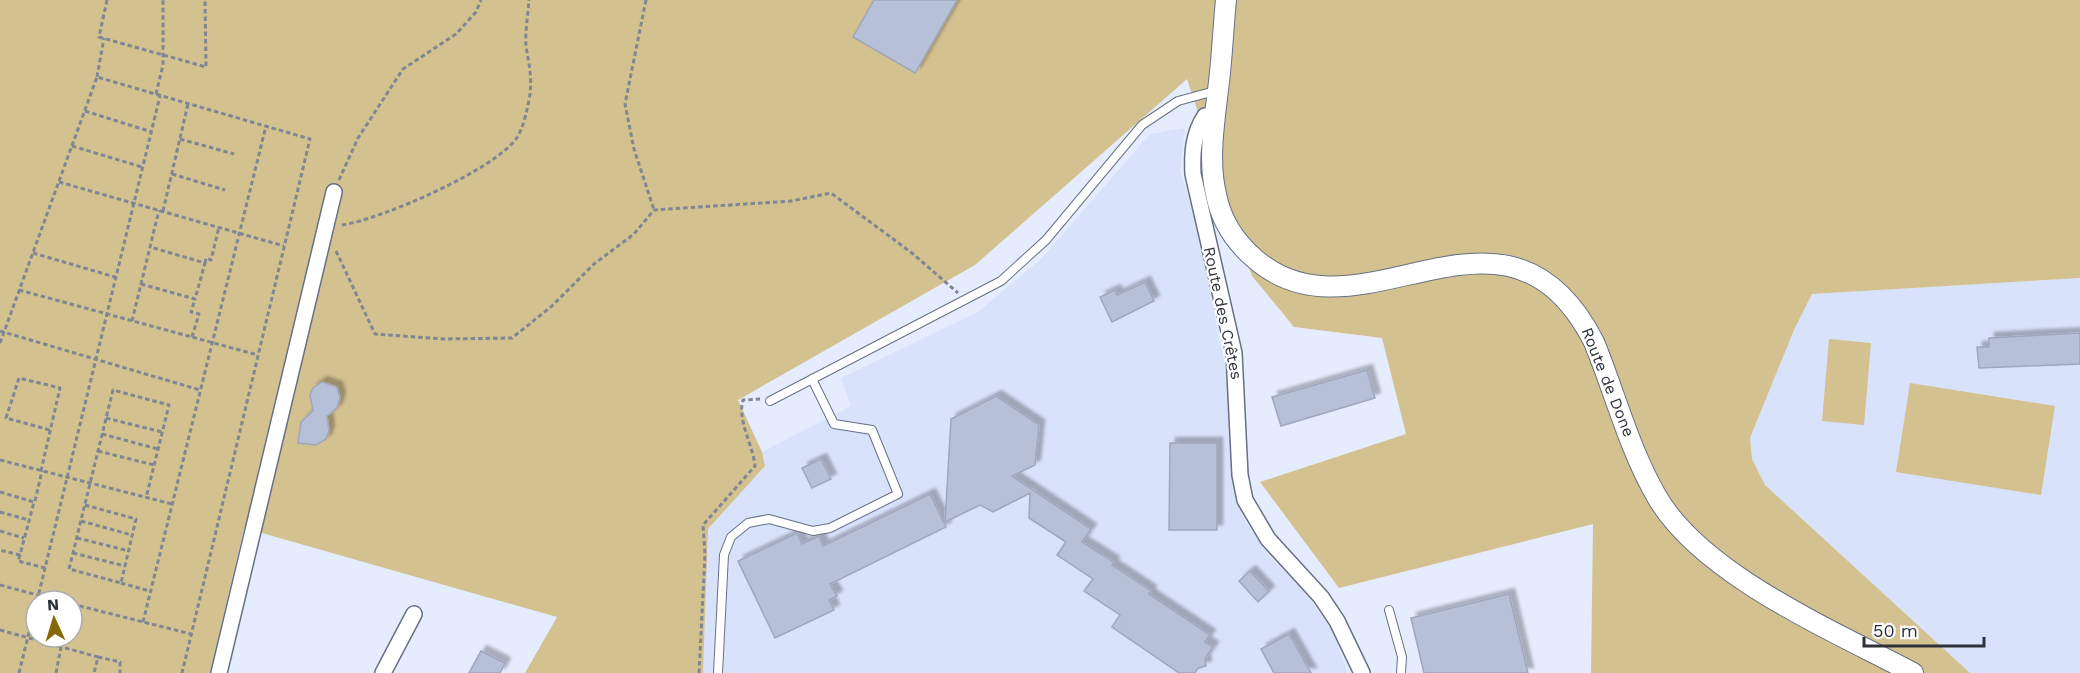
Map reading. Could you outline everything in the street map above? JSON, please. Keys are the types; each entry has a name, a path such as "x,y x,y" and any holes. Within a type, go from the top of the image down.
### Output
{"street":[{"path":"1214,114 1226,0"},
{"name":"Route des Crêtes","path":"1214,114 1205,116 1199,124 1192,152 1193,174 1234,353 1240,475 1245,500 1268,538 1320,597 1337,621 1362,673"},
{"name":"Route de Done","path":"1214,114 1213,173 1221,213 1236,241 1261,264 1293,281 1327,287 1392,278 1469,263 1513,268 1548,283 1571,303 1582,320 1601,359 1648,479 1670,517 1684,533 1706,554 1745,581 1913,673"},
{"path":"219,673 334,192"},
{"path":"383,673 414,614"}],"lane":[{"path":"770,400 1001,281 1046,240 1142,126 1178,100 1218,91"},
{"path":"718,673 724,555 731,537 748,523 769,519 813,531 830,528 898,494 872,430 834,424 812,379"},
{"path":"1389,610 1402,657 1401,673"}],"path":[{"path":"107,0 99,37 206,67 205,0"},
{"path":"40,589 152,132 163,55 163,0"},
{"path":"334,192 358,138 403,69 456,34 476,12 482,0"},
{"path":"529,0 526,44 532,74 529,101 517,138 496,157 433,191 373,217 326,227 375,334 443,339 512,338 552,306 594,264 634,234 654,210 791,201 831,193 912,252 966,300"},
{"path":"646,0 625,104 634,150 654,210"},
{"path":"0,343 2,332 20,290 97,77 104,38"},
{"path":"97,77 310,139 182,673"},
{"path":"132,321 150,247 172,174 188,104"},
{"path":"85,111 152,132"},
{"path":"143,622 266,126"},
{"path":"180,139 234,154"},
{"path":"72,146 143,167"},
{"path":"172,174 225,190"},
{"path":"59,182 284,246"},
{"path":"192,337 199,314 191,312 206,258 211,260 219,227"},
{"path":"150,247 205,263"},
{"path":"33,253 116,277"},
{"path":"141,284 195,299"},
{"path":"20,290 258,356"},
{"path":"2,332 200,390"},
{"path":"45,568 18,561 42,471 60,388 19,378 6,418 50,430"},
{"path":"146,498 169,405 113,390 69,569 150,591"},
{"path":"699,673 705,555 703,525 755,466 740,410 743,400 755,398 770,400"},
{"path":"106,418 162,432"},
{"path":"102,434 158,449"},
{"path":"98,451 154,465"},
{"path":"0,460 172,504"},
{"path":"0,492 34,502"},
{"path":"85,505 136,519 121,583"},
{"path":"0,512 29,520"},
{"path":"81,521 132,535"},
{"path":"0,531 25,538"},
{"path":"77,538 129,551"},
{"path":"0,550 20,555"},
{"path":"73,553 125,566"},
{"path":"0,585 24,591"},
{"path":"84,607 192,634"},
{"path":"0,630 24,637"},
{"path":"19,673 25,649"},
{"path":"56,673 62,649"},
{"path":"69,649 120,662 120,673"},
{"path":"94,673 98,657"}],"shaded area":[{"path":"0,0 2080,0 2080,278 1812,294 1794,330 1750,438 1752,459 1765,485 1970,673 1591,673 1593,524 1339,588 1260,482 1406,434 1382,338 1294,327 1252,276 1187,79 975,265 738,400 762,452 765,466 708,529 703,673 525,673 557,617 244,528 210,673 0,673"},
{"path":"1185,128 1180,170 1196,222 1231,395 1234,486 1243,518 1269,556 1301,588 1330,625 1348,673 703,673 708,529 765,466 762,452 851,406 841,378 978,312 1041,259 1150,134"},
{"path":"2080,278 2080,673 1970,673 1765,485 1752,459 1750,438 1794,330 1812,294"},
{"path":"1829,339 1871,343 1864,425 1822,421"},
{"path":"1910,383 2055,406 2041,495 1896,472"}],"building":[{"path":"874,0 957,0 915,73 853,37"},
{"path":"1145,282 1154,301 1112,322 1100,297 1115,290 1117,295"},
{"path":"2080,333 2080,364 1979,368 1977,347 1989,347 1989,338"},
{"path":"1367,370 1375,398 1281,426 1272,397"},
{"path":"322,382 337,387 340,398 337,408 327,416 329,431 326,439 316,445 298,443 301,422 313,411 310,395 313,388"},
{"path":"996,396 1039,425 1035,465 1012,476 1091,529 1082,542 1114,562 1112,565 1151,591 1149,594 1210,635 1205,642 1213,647 1205,659 1206,666 1198,668 1195,673 1179,673 1112,627 1120,615 1084,591 1093,579 1057,555 1066,542 1029,518 1030,493 993,512 980,505 945,522 951,419"},
{"path":"1170,443 1217,443 1217,530 1169,530"},
{"path":"821,459 831,479 812,488 802,468"},
{"path":"930,494 946,527 830,584 837,596 829,600 834,610 775,638 738,561 797,533 802,544 819,536 823,546"},
{"path":"1250,571 1269,591 1258,602 1239,581"},
{"path":"1509,594 1528,673 1424,673 1411,618"},
{"path":"1289,634 1311,673 1274,673 1261,649"},
{"path":"481,651 505,663 500,673 469,673"}]}
